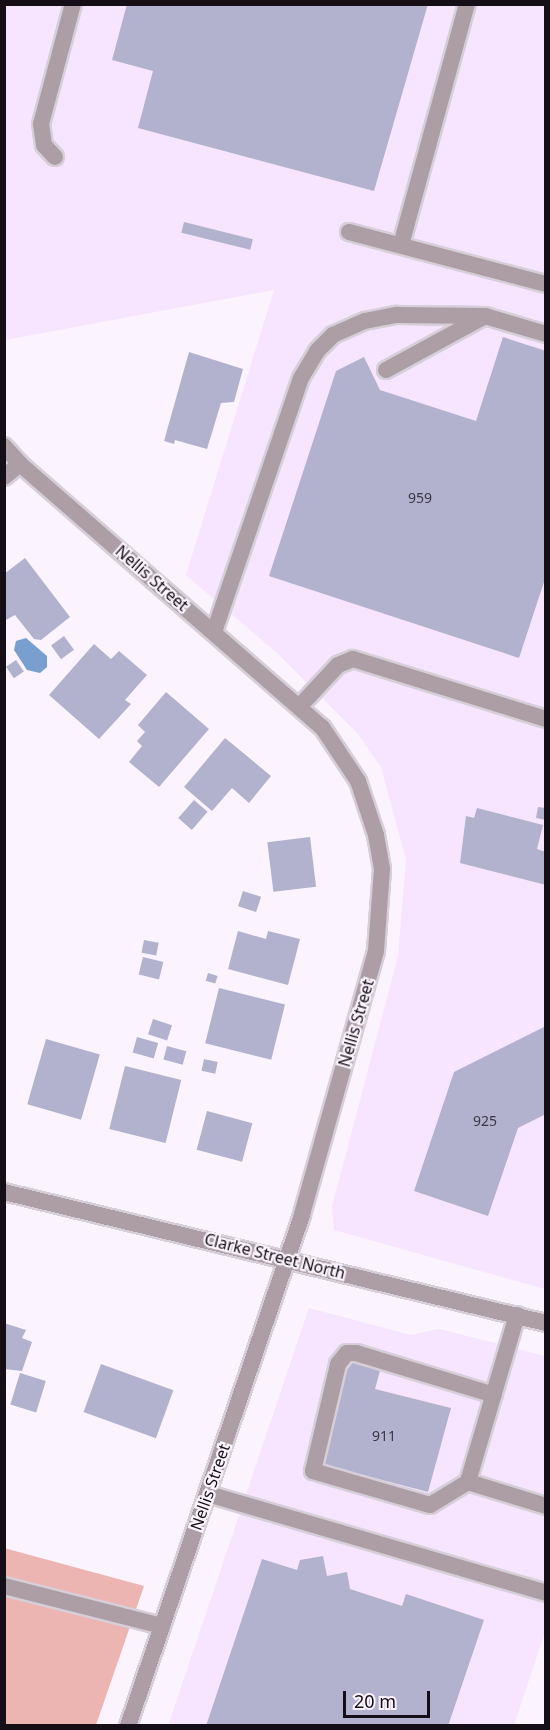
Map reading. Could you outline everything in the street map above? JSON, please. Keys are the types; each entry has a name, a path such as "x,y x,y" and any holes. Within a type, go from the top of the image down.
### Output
{"street":[{"path":"55,157 44,145 41,124 72,4"},
{"path":"401,245 467,4"},
{"path":"349,232 546,284"},
{"path":"214,632 301,378 317,351 333,336 365,321 397,315 485,316 546,334"},
{"path":"386,370 485,316"},
{"name":"Nellis Street","path":"4,446 20,464 300,707 335,743 358,781 376,835 382,896 372,968 288,1258 129,1725"},
{"path":"4,477 20,464"},
{"path":"300,707 338,665 353,659 546,719"},
{"name":"Clarke Street North","path":"4,1192 288,1258 546,1323"},
{"path":"494,1395 356,1353 347,1353 338,1365 313,1471 429,1505 468,1482 494,1395 517,1315"},
{"path":"468,1482 546,1506"},
{"path":"208,1494 546,1593"},
{"path":"4,1586 162,1626"}],"shaded area":[{"path":"5,5 545,5 545,1289 334,1230 332,1207 398,956 406,860 381,767 358,734 278,654 186,575 274,290 5,340"},
{"path":"309,1308 411,1335 439,1329 545,1356 545,1632 514,1725 168,1726"},
{"path":"4,1548 144,1586 96,1725 5,1725"}],"water":[{"path":"26,638 47,656 47,667 40,673 27,670 14,650 16,641"}],"building":[{"path":"127,4 428,4 374,191 138,128 153,71 112,60"},
{"path":"184,222 253,239 250,250 181,233"},
{"path":"503,337 546,351 546,576 519,658 269,576 336,371 364,357 380,390 476,421"},
{"path":"189,352 243,369 234,402 221,403 207,449 175,440 174,444 164,441"},
{"path":"25,558 70,617 41,640 34,639 15,615 4,621 4,574"},
{"path":"64,636 74,650 61,659 51,645"},
{"path":"94,644 111,659 119,651 147,675 125,700 131,704 99,739 49,695"},
{"path":"16,660 24,672 14,678 6,667"},
{"path":"166,692 209,729 159,787 129,762 142,746 137,741 145,732 138,725"},
{"path":"225,738 271,776 249,803 232,788 212,811 184,787"},
{"path":"194,800 208,812 192,830 178,818"},
{"path":"538,807 546,808 546,820 536,818"},
{"path":"477,808 543,825 537,849 546,852 546,885 460,863 466,816 474,818"},
{"path":"310,837 316,887 273,892 267,842"},
{"path":"243,891 261,897 256,912 238,906"},
{"path":"238,931 266,939 268,931 300,939 288,985 228,969"},
{"path":"144,940 159,943 156,956 142,953"},
{"path":"143,957 163,962 159,980 139,974"},
{"path":"208,973 218,976 215,984 206,981"},
{"path":"219,988 285,1004 271,1060 205,1043"},
{"path":"153,1019 172,1025 167,1040 148,1034"},
{"path":"546,1026 546,1114 518,1128 488,1216 414,1191 454,1072"},
{"path":"137,1037 158,1043 154,1058 133,1052"},
{"path":"46,1039 100,1054 81,1120 27,1104"},
{"path":"167,1046 186,1051 183,1065 163,1060"},
{"path":"204,1059 218,1062 215,1074 202,1071"},
{"path":"125,1066 181,1080 166,1143 109,1129"},
{"path":"207,1111 252,1123 242,1162 197,1150"},
{"path":"4,1323 26,1330 22,1338 32,1342 22,1371 4,1369"},
{"path":"345,1358 381,1367 375,1389 451,1408 428,1492 317,1463"},
{"path":"101,1364 173,1390 156,1438 84,1412"},
{"path":"20,1373 46,1381 36,1412 10,1405"},
{"path":"323,1556 327,1576 347,1572 350,1589 402,1606 406,1594 484,1620 448,1726 206,1726 262,1559 297,1570 300,1560"}]}
